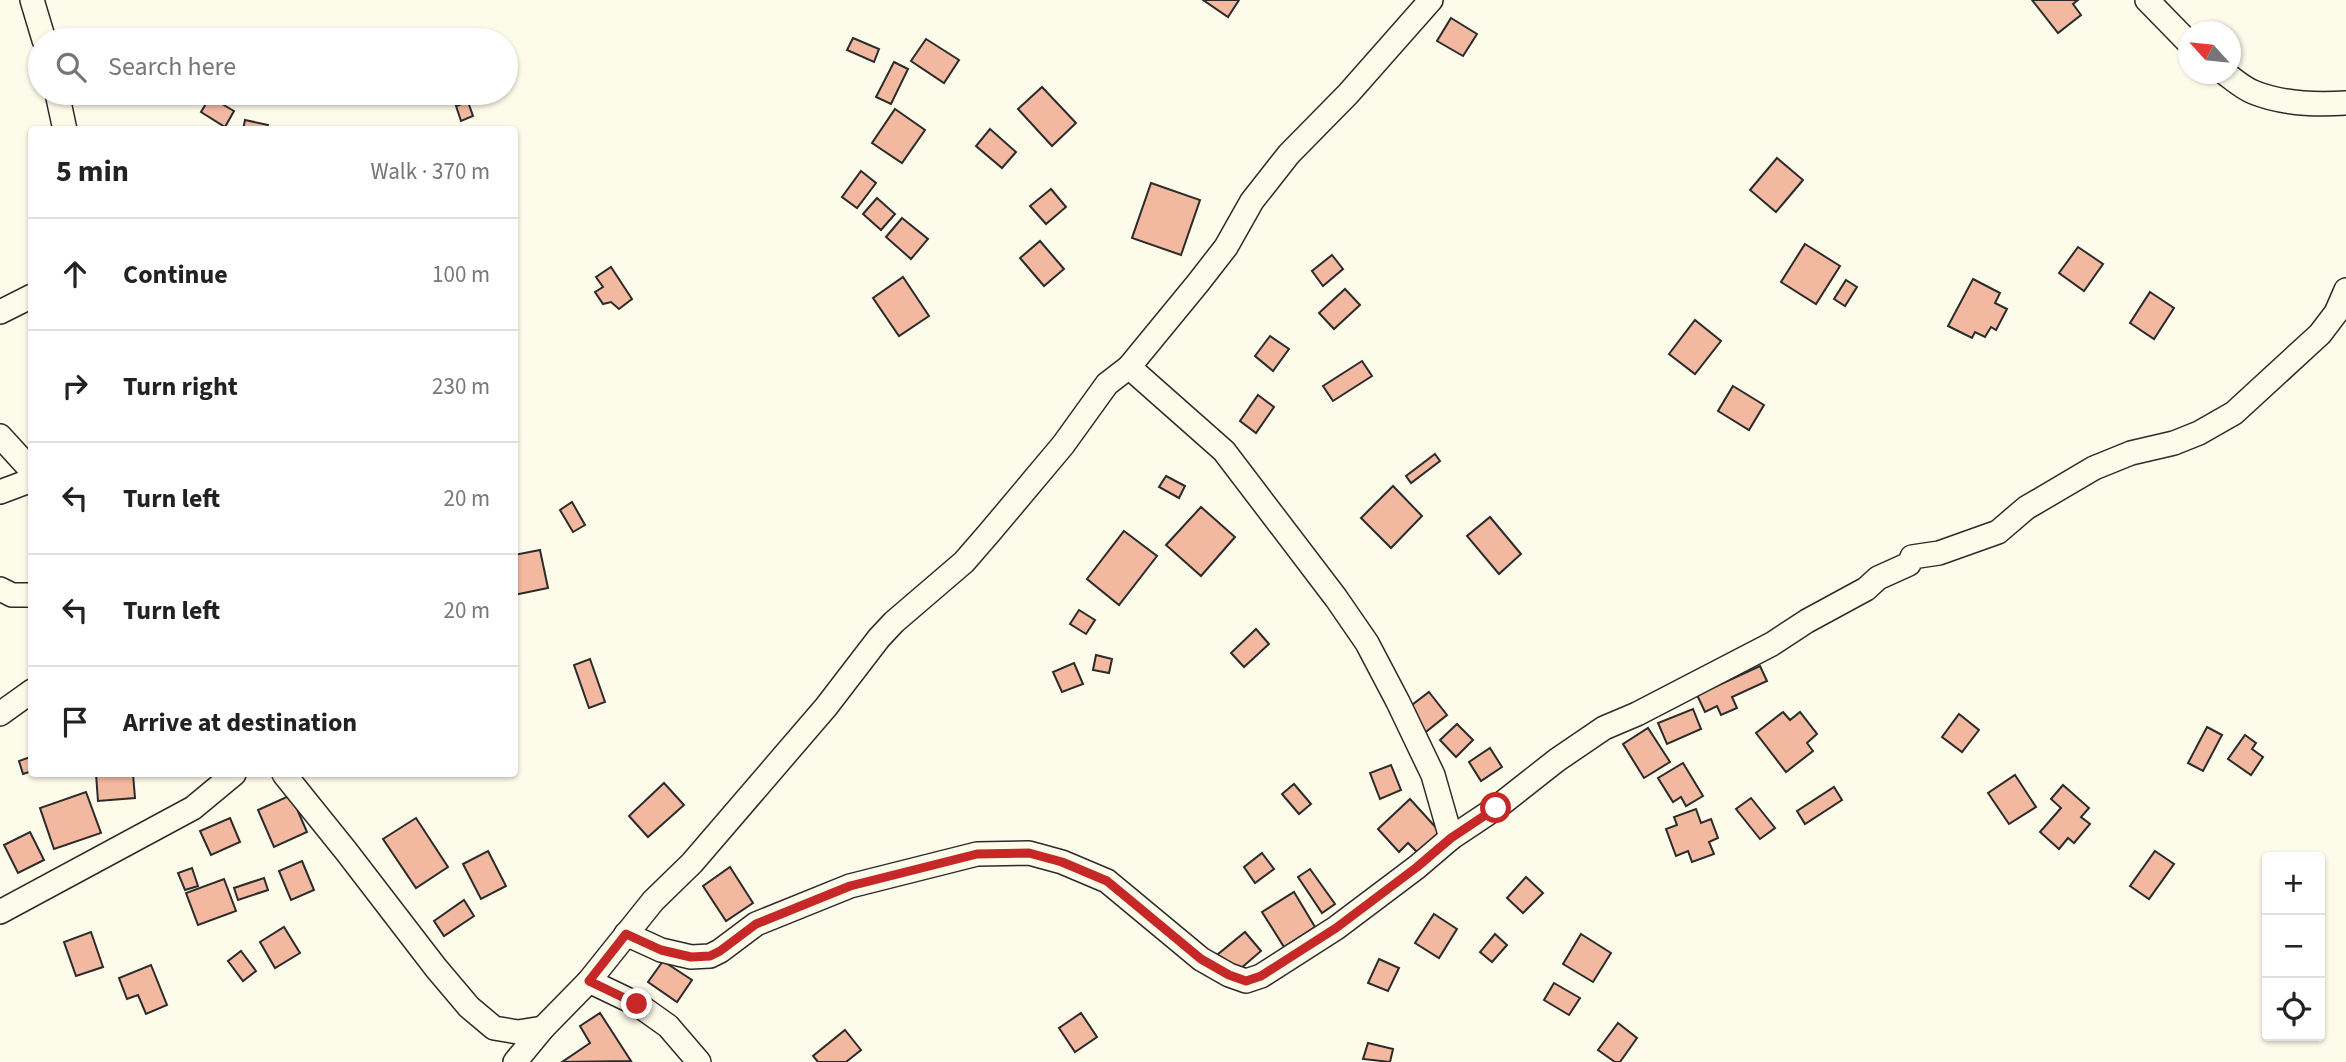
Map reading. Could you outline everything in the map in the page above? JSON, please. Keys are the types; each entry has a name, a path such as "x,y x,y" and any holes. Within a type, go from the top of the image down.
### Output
{"street":[{"path":"32,0 40,28"},
{"path":"516,1062 543,1028 589,981 653,901 706,847 827,708 879,638 964,562 1063,445 1107,384 1129,367 1219,256 1252,201 1289,154 1348,94 1430,0"},
{"path":"2147,0 2178,30"},
{"path":"2240,84 2251,92 2283,101 2346,103"},
{"path":"60,105 64,126"},
{"path":"626,934 661,950 691,957 710,956 756,924 850,886 977,854 1029,853 1062,862 1107,881 1201,959 1229,975 1246,981 1261,976 1336,928 1451,838 1604,728 1637,715 1709,679 1742,657 1772,644 1807,621 1866,589 1878,578 1909,564 1912,558 1939,553 1998,532 2026,508 2094,468 2131,453 2174,443 2199,433 2234,413 2270,383 2279,371 2320,334 2336,313 2346,290"},
{"path":"0,312 28,298"},
{"path":"1129,367 1224,451 1367,643 1433,775 1451,838"},
{"path":"0,436 28,467"},
{"path":"0,492 28,482"},
{"path":"0,590 12,595 28,596"},
{"path":"0,714 28,694"},
{"path":"0,912 193,808 230,777"},
{"path":"286,777 469,1007 494,1028 517,1032 543,1028"},
{"path":"589,981 637,1004 668,1026 699,1062"}],"building":[{"path":"1203,0 1239,0 1228,17"},
{"path":"2032,0 2078,0 2073,4 2081,15 2058,33"},
{"path":"1451,18 1477,34 1463,56 1437,41"},
{"path":"853,38 879,49 874,62 847,50"},
{"path":"926,39 959,60 944,83 911,61"},
{"path":"894,62 908,69 891,104 876,97"},
{"path":"1042,87 1076,123 1052,146 1018,109"},
{"path":"205,105 224,105 234,111 226,126 201,112"},
{"path":"469,105 473,116 461,121 456,106"},
{"path":"895,109 925,130 902,163 872,143"},
{"path":"245,120 268,125 268,126 244,126"},
{"path":"990,129 1016,152 1002,168 976,146"},
{"path":"1777,158 1803,180 1776,212 1750,190"},
{"path":"861,171 876,183 857,208 842,197"},
{"path":"1151,183 1200,200 1181,255 1132,238"},
{"path":"1051,189 1066,207 1046,224 1030,206"},
{"path":"877,198 895,214 881,230 863,214"},
{"path":"902,218 928,239 911,259 886,237"},
{"path":"1040,241 1064,269 1044,286 1020,258"},
{"path":"1805,244 1840,266 1816,304 1781,282"},
{"path":"2078,247 2103,264 2084,291 2059,273"},
{"path":"1332,255 1343,269 1323,286 1312,271"},
{"path":"611,267 632,299 619,309 611,302 603,304 595,292 603,287 596,277"},
{"path":"903,277 929,316 899,336 873,298"},
{"path":"1973,279 2000,293 1995,303 2007,309 1996,330 1991,327 1985,337 1975,332 1972,338 1948,326"},
{"path":"1846,280 1857,287 1845,306 1834,299"},
{"path":"1345,289 1360,305 1334,329 1319,313"},
{"path":"2150,292 2174,308 2154,339 2130,323"},
{"path":"1695,320 1721,341 1695,374 1669,354"},
{"path":"1270,336 1289,349 1273,371 1255,356"},
{"path":"1362,361 1372,376 1333,401 1323,386"},
{"path":"1733,386 1764,405 1749,430 1718,411"},
{"path":"1258,395 1274,407 1256,433 1240,421"},
{"path":"1435,454 1440,461 1411,483 1406,476"},
{"path":"1166,476 1185,486 1179,498 1159,487"},
{"path":"1393,486 1422,516 1391,548 1361,518"},
{"path":"572,502 585,525 573,532 560,510"},
{"path":"1201,507 1235,537 1201,576 1166,545"},
{"path":"1490,517 1521,554 1499,574 1467,536"},
{"path":"1124,531 1157,556 1119,605 1087,579"},
{"path":"540,550 548,588 518,594 518,554"},
{"path":"1079,610 1095,620 1086,634 1070,624"},
{"path":"1256,629 1269,644 1244,667 1231,653"},
{"path":"1096,655 1112,659 1109,673 1093,670"},
{"path":"590,659 605,702 589,708 574,665"},
{"path":"1074,663 1083,684 1062,692 1053,672"},
{"path":"1760,666 1767,681 1732,697 1737,708 1721,715 1717,706 1705,712 1697,695"},
{"path":"1429,692 1447,715 1422,735 1404,711"},
{"path":"1693,709 1701,729 1667,744 1658,723"},
{"path":"1783,712 1790,720 1800,712 1817,734 1807,743 1813,751 1786,772 1756,733"},
{"path":"1959,714 1979,730 1962,752 1942,737"},
{"path":"1457,724 1473,740 1456,757 1440,740"},
{"path":"2207,727 2222,735 2203,771 2188,763"},
{"path":"1648,728 1670,762 1644,778 1623,744"},
{"path":"2245,735 2256,743 2252,749 2263,757 2251,775 2228,759"},
{"path":"1490,748 1502,767 1481,781 1469,762"},
{"path":"28,758 28,772 23,774 19,761"},
{"path":"1683,763 1703,796 1686,806 1681,797 1673,802 1658,778"},
{"path":"1391,765 1401,790 1380,799 1370,773"},
{"path":"2015,775 2036,807 2009,824 1988,793"},
{"path":"96,777 133,777 135,798 98,801"},
{"path":"664,783 684,805 648,837 629,816"},
{"path":"1294,784 1311,804 1299,814 1282,794"},
{"path":"2063,785 2089,808 2081,817 2090,824 2074,843 2068,838 2059,849 2040,832 2061,808 2051,799"},
{"path":"1834,787 1842,800 1805,824 1797,811"},
{"path":"86,792 101,833 54,849 40,808"},
{"path":"291,795 307,832 274,847 258,810"},
{"path":"1751,798 1775,828 1760,839 1736,809"},
{"path":"1410,799 1440,832 1418,853 1408,843 1399,852 1378,829"},
{"path":"1696,809 1701,823 1711,819 1718,838 1709,842 1714,854 1692,862 1688,851 1676,856 1666,829 1677,825 1674,817"},
{"path":"230,818 240,842 211,855 200,831"},
{"path":"416,818 448,867 416,888 383,839"},
{"path":"30,832 44,860 18,873 4,845"},
{"path":"488,851 506,886 481,899 463,864"},
{"path":"2155,851 2174,864 2149,899 2130,886"},
{"path":"1262,853 1274,869 1255,883 1244,867"},
{"path":"302,861 314,890 291,900 279,871"},
{"path":"730,867 753,903 726,921 703,886"},
{"path":"192,868 198,886 185,890 178,873"},
{"path":"1310,869 1335,904 1322,913 1298,877"},
{"path":"1526,877 1543,893 1523,913 1507,898"},
{"path":"264,878 268,890 238,900 234,888"},
{"path":"224,879 236,911 198,925 186,893"},
{"path":"1294,892 1315,927 1284,947 1262,912"},
{"path":"464,900 474,916 444,936 434,921"},
{"path":"1434,914 1457,929 1439,958 1415,943"},
{"path":"284,927 300,953 275,968 260,942"},
{"path":"91,932 103,967 76,976 64,942"},
{"path":"1245,932 1261,951 1233,975 1217,955"},
{"path":"1495,934 1507,945 1492,962 1480,952"},
{"path":"1581,934 1611,953 1593,982 1563,964"},
{"path":"241,951 256,971 243,981 228,961"},
{"path":"1379,959 1399,968 1388,991 1368,983"},
{"path":"663,961 692,980 677,1002 648,982"},
{"path":"151,965 167,1005 146,1014 138,995 127,999 119,978"},
{"path":"1554,983 1580,998 1569,1015 1544,1000"},
{"path":"600,1013 631,1061 562,1062 590,1043 580,1026"},
{"path":"1081,1013 1097,1037 1075,1052 1059,1028"},
{"path":"1618,1023 1637,1038 1620,1062 1615,1062 1598,1050"},
{"path":"845,1030 861,1050 846,1062 818,1062 813,1056"},
{"path":"1368,1043 1393,1049 1390,1062 1363,1059"}],"route":[{"path":"637,1004 589,981 626,934 661,950 691,957 710,956 756,924 850,886 977,854 1000,852 1029,853 1062,862 1107,881 1201,959 1246,981 1261,976 1336,928 1451,838 1496,808"}]}
